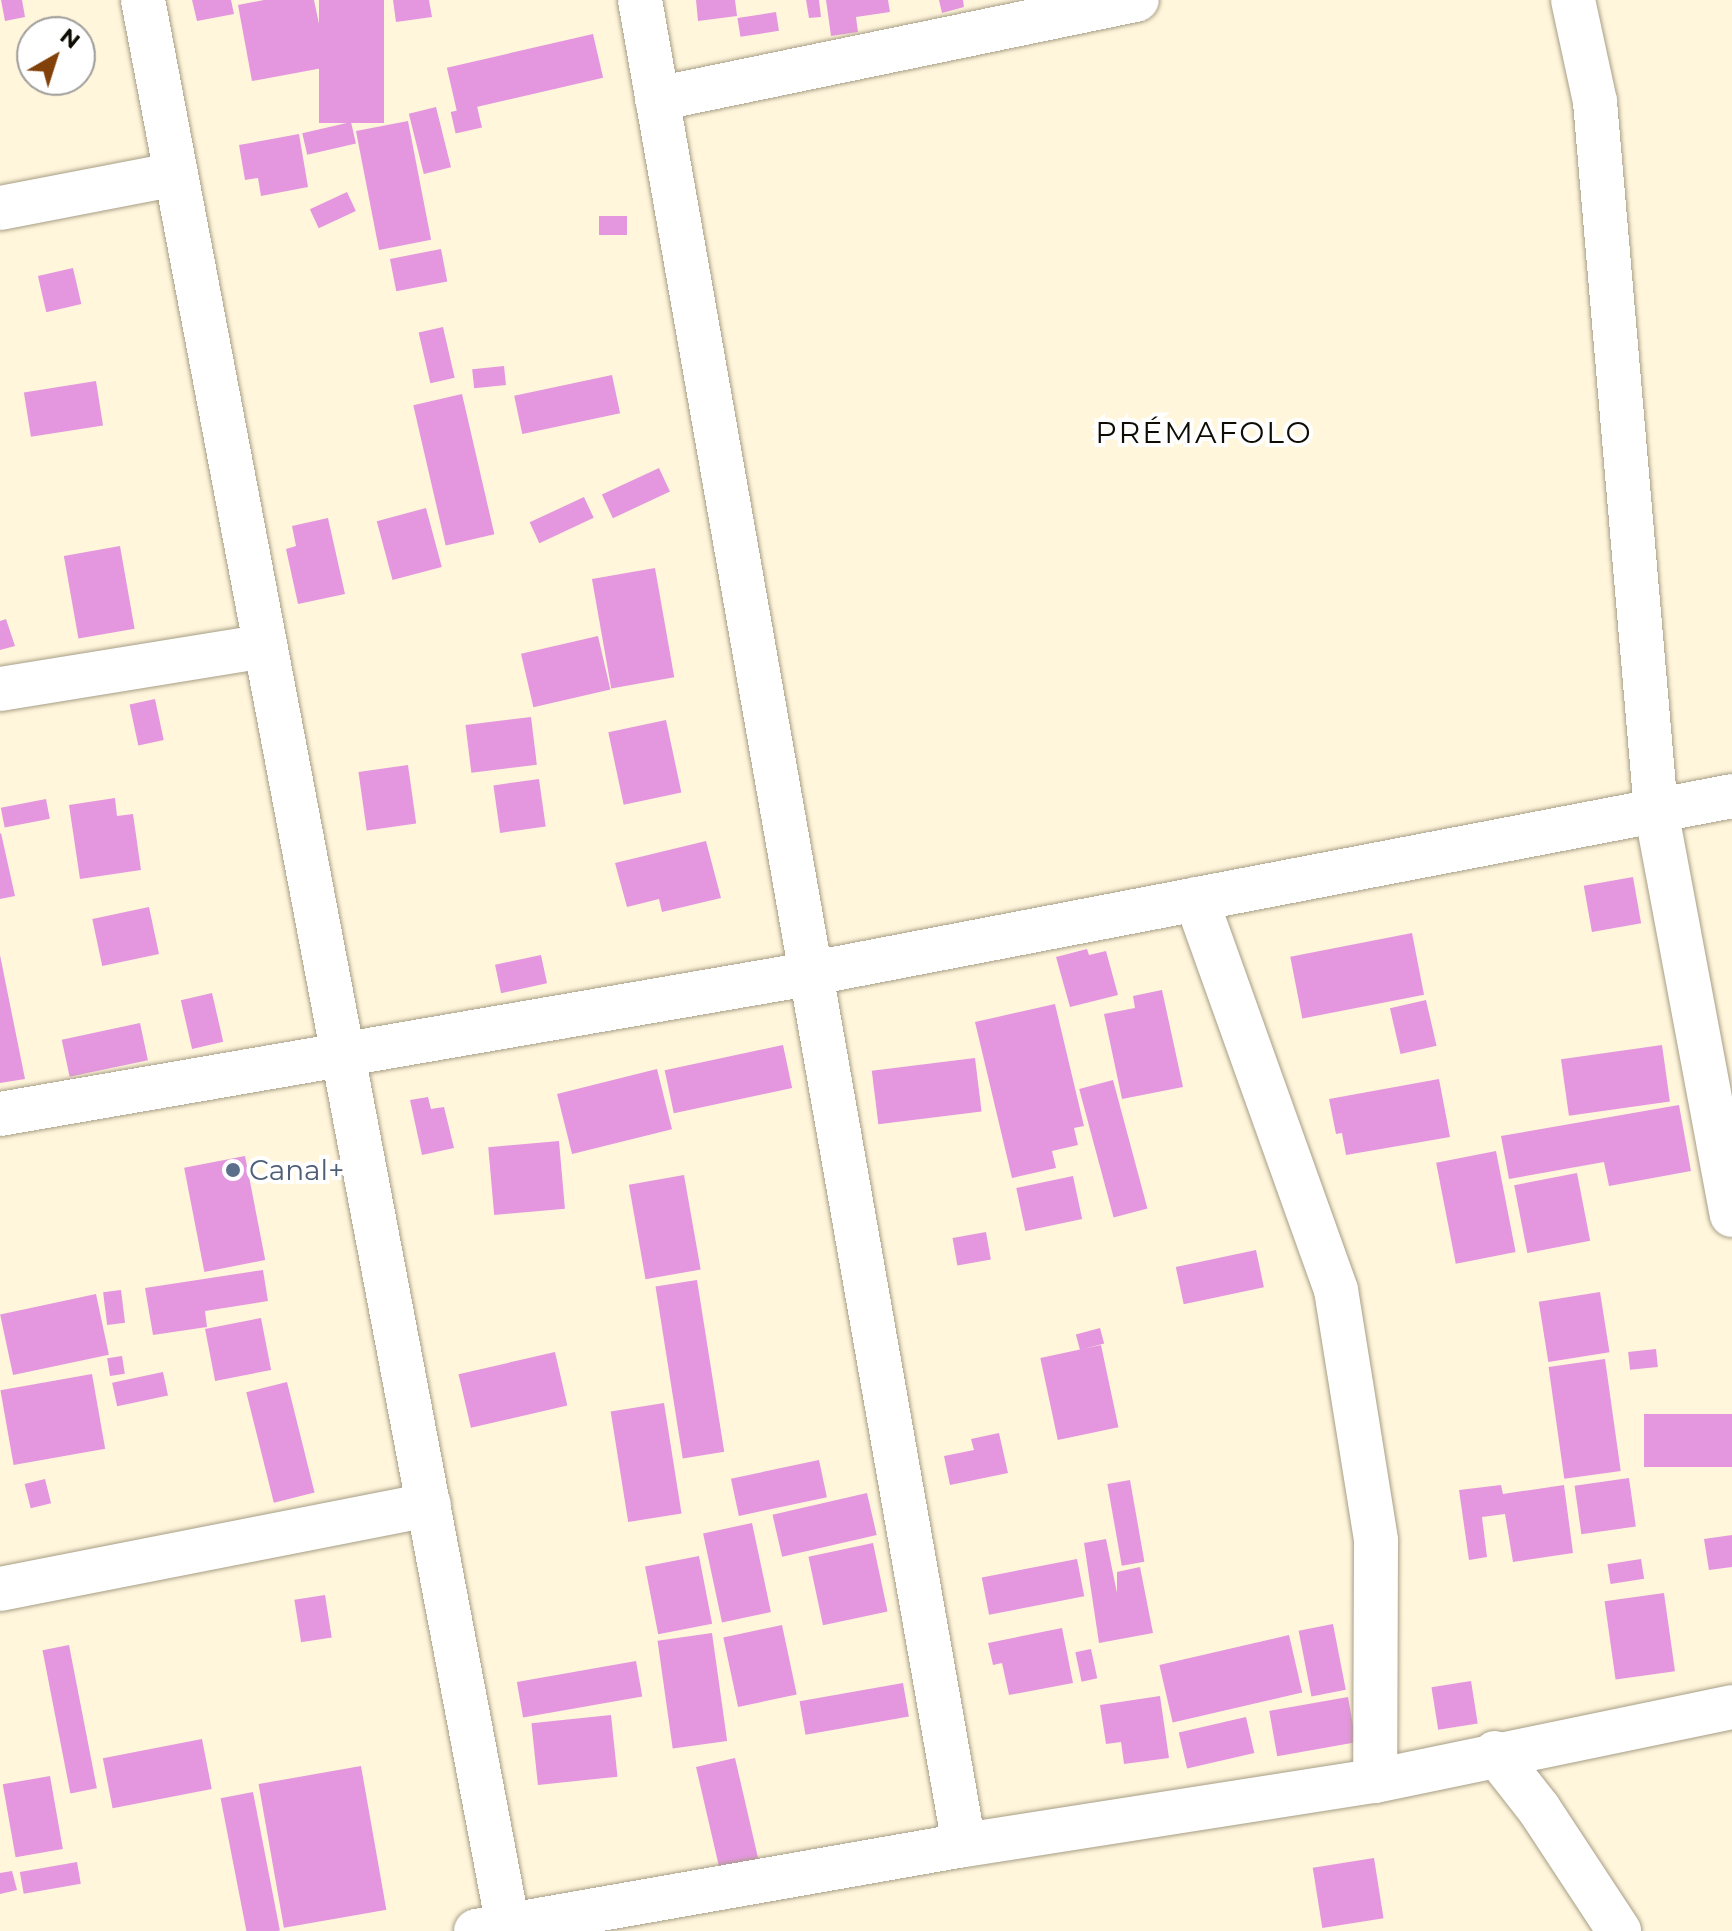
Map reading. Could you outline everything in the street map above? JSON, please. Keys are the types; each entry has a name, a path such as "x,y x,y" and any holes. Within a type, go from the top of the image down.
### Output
{"street":[{"path":"143,0 429,1505 498,1929 964,1845 1375,1781 1495,1753 1732,1707"},
{"path":"640,0 808,974 964,1845"},
{"path":"657,99 1137,0"},
{"path":"1573,0 1595,102 1656,810 1732,1215"},
{"path":"0,208 176,174"},
{"path":"0,689 265,646"},
{"path":"0,1114 343,1059 808,974 1732,796"},
{"path":"1196,899 1336,1290 1376,1541 1375,1781"},
{"path":"0,1589 429,1505"},
{"path":"1495,1753 1539,1809 1619,1931"}],"building":[{"path":"1,0 22,0 25,16 5,21"},
{"path":"192,0 231,0 234,14 197,21"},
{"path":"264,0 314,0 328,67 252,81 238,5"},
{"path":"319,0 384,0 384,123 319,123"},
{"path":"393,0 429,0 432,17 396,22"},
{"path":"696,0 735,0 737,16 698,21"},
{"path":"806,0 819,0 821,17 809,18"},
{"path":"826,0 888,0 890,12 856,17 858,32 831,36"},
{"path":"939,0 963,0 964,7 942,13"},
{"path":"776,12 779,31 740,37 737,18"},
{"path":"593,34 603,78 457,112 447,68"},
{"path":"477,106 482,127 456,134 451,112"},
{"path":"436,107 451,167 424,174 409,114"},
{"path":"408,121 431,240 379,250 356,131"},
{"path":"351,122 356,143 307,155 302,133"},
{"path":"299,134 308,187 261,196 258,178 245,180 239,145"},
{"path":"347,192 356,211 319,228 310,209"},
{"path":"599,216 627,216 627,235 599,235"},
{"path":"441,249 447,281 396,291 390,259"},
{"path":"73,268 81,304 46,312 38,276"},
{"path":"443,327 455,378 430,383 419,333"},
{"path":"504,366 506,385 474,388 472,369"},
{"path":"612,375 620,413 522,434 514,396"},
{"path":"96,381 103,425 31,437 24,392"},
{"path":"462,394 494,534 446,546 413,405"},
{"path":"659,468 670,492 613,518 602,495"},
{"path":"584,497 594,518 539,543 530,522"},
{"path":"426,508 442,567 393,580 377,521"},
{"path":"328,518 345,594 298,604 286,549 296,546 292,526"},
{"path":"120,546 135,629 78,639 64,556"},
{"path":"655,568 674,677 611,688 592,579"},
{"path":"6,619 15,646 0,650 0,621"},
{"path":"598,636 610,690 533,707 521,654"},
{"path":"155,699 164,740 138,745 130,704"},
{"path":"531,717 537,765 471,773 465,725"},
{"path":"666,720 681,792 624,805 608,732"},
{"path":"408,765 416,823 367,830 358,772"},
{"path":"539,779 546,827 500,833 493,785"},
{"path":"115,798 117,816 133,814 141,870 80,879 69,805"},
{"path":"46,799 50,819 5,827 1,808"},
{"path":"0,834 15,896 0,899"},
{"path":"706,841 721,898 662,912 659,899 627,907 615,863"},
{"path":"1633,877 1641,923 1592,932 1584,886"},
{"path":"149,907 159,954 102,966 92,919"},
{"path":"1412,933 1424,995 1302,1019 1290,957"},
{"path":"1087,949 1089,955 1106,951 1118,995 1070,1007 1056,957"},
{"path":"0,955 25,1079 0,1083"},
{"path":"541,955 547,983 501,993 495,965"},
{"path":"1162,990 1183,1087 1122,1099 1104,1014 1135,1008 1133,996"},
{"path":"212,993 223,1042 192,1049 181,1000"},
{"path":"1426,1000 1437,1046 1401,1054 1390,1008"},
{"path":"1055,1004 1084,1126 1074,1128 1078,1145 1052,1151 1056,1168 1012,1178 975,1022"},
{"path":"140,1023 148,1060 70,1077 62,1040"},
{"path":"783,1045 792,1088 674,1113 665,1070"},
{"path":"1662,1045 1670,1101 1569,1116 1561,1059"},
{"path":"975,1058 982,1112 878,1124 872,1071"},
{"path":"657,1069 672,1129 572,1154 557,1094"},
{"path":"1439,1079 1450,1137 1346,1155 1342,1133 1336,1134 1329,1099"},
{"path":"1113,1080 1147,1208 1114,1218 1079,1089"},
{"path":"428,1097 431,1109 444,1107 454,1148 422,1155 410,1100"},
{"path":"1679,1105 1691,1171 1609,1186 1604,1162 1509,1179 1501,1136"},
{"path":"559,1141 565,1209 494,1215 488,1147"},
{"path":"1496,1151 1516,1252 1456,1264 1436,1163"},
{"path":"245,1156 265,1260 204,1272 184,1168"},
{"path":"1577,1173 1590,1241 1527,1253 1514,1185"},
{"path":"684,1175 701,1270 646,1279 629,1185"},
{"path":"1073,1176 1082,1219 1025,1231 1016,1188"},
{"path":"986,1232 991,1260 957,1265 953,1238"},
{"path":"1256,1250 1264,1287 1184,1304 1176,1267"},
{"path":"263,1270 268,1301 205,1311 207,1327 153,1335 145,1288"},
{"path":"697,1280 724,1452 683,1458 656,1287"},
{"path":"121,1290 125,1323 107,1325 103,1292"},
{"path":"1600,1292 1610,1352 1548,1362 1539,1302"},
{"path":"96,1294 109,1355 13,1375 0,1314"},
{"path":"261,1318 271,1370 215,1381 205,1329"},
{"path":"1100,1328 1104,1343 1080,1350 1076,1334"},
{"path":"1101,1345 1118,1427 1058,1440 1040,1358"},
{"path":"1656,1349 1658,1367 1630,1370 1628,1352"},
{"path":"555,1352 567,1406 471,1428 459,1374"},
{"path":"122,1356 125,1374 110,1376 107,1358"},
{"path":"1605,1359 1621,1471 1564,1479 1549,1367"},
{"path":"163,1372 168,1395 117,1406 112,1383"},
{"path":"92,1374 105,1449 14,1465 0,1390"},
{"path":"287,1382 315,1493 274,1503 246,1392"},
{"path":"664,1403 682,1514 628,1522 611,1411"},
{"path":"1644,1414 1732,1414 1732,1467 1644,1467"},
{"path":"999,1433 1008,1473 950,1485 944,1456 974,1450 971,1439"},
{"path":"819,1460 827,1497 739,1516 731,1479"},
{"path":"1629,1478 1636,1527 1581,1534 1575,1486"},
{"path":"45,1479 51,1503 31,1508 25,1484"},
{"path":"1130,1480 1144,1562 1122,1566 1107,1484"},
{"path":"1501,1485 1503,1494 1564,1485 1573,1553 1513,1562 1505,1514 1482,1517 1487,1557 1469,1560 1459,1490"},
{"path":"867,1493 877,1535 782,1557 772,1515"},
{"path":"752,1523 771,1612 722,1622 703,1533"},
{"path":"1732,1535 1732,1567 1709,1570 1704,1539"},
{"path":"1106,1539 1117,1593 1117,1572 1140,1567 1153,1633 1099,1643 1084,1543"},
{"path":"873,1543 888,1611 823,1625 808,1557"},
{"path":"699,1556 712,1624 658,1634 645,1566"},
{"path":"1077,1559 1084,1596 989,1615 982,1578"},
{"path":"1641,1559 1644,1579 1611,1584 1607,1564"},
{"path":"1664,1593 1675,1671 1616,1680 1605,1601"},
{"path":"325,1595 332,1637 301,1642 294,1600"},
{"path":"1333,1624 1346,1690 1311,1696 1299,1631"},
{"path":"782,1625 797,1694 738,1707 723,1637"},
{"path":"1062,1628 1073,1683 1009,1695 1002,1663 993,1665 988,1643"},
{"path":"712,1633 727,1741 673,1749 658,1641"},
{"path":"1289,1635 1302,1692 1173,1722 1159,1665"},
{"path":"69,1645 97,1788 70,1793 42,1650"},
{"path":"1091,1649 1097,1678 1082,1682 1075,1652"},
{"path":"636,1661 642,1696 523,1717 517,1682"},
{"path":"1471,1681 1478,1723 1438,1730 1431,1687"},
{"path":"903,1683 909,1716 805,1735 800,1701"},
{"path":"1160,1696 1169,1758 1124,1764 1121,1742 1106,1744 1100,1705"},
{"path":"1348,1697 1356,1742 1277,1756 1269,1711"},
{"path":"611,1715 617,1777 538,1785 531,1723"},
{"path":"1246,1717 1254,1753 1187,1769 1179,1733"},
{"path":"202,1739 212,1789 113,1808 103,1758"},
{"path":"735,1758 760,1867 721,1876 696,1767"},
{"path":"361,1766 386,1910 284,1928 259,1784"},
{"path":"50,1776 63,1849 16,1857 3,1784"},
{"path":"253,1792 280,1930 246,1931 221,1798"},
{"path":"1374,1858 1384,1918 1322,1928 1313,1868"},
{"path":"77,1862 81,1884 24,1894 20,1872"},
{"path":"12,1871 17,1890 0,1894 0,1873"}],"place":[{"name":"Canal+","path":"233,1170"}],"district":[{"name":"PRÉMAFOLO","path":"1204,433"}]}
